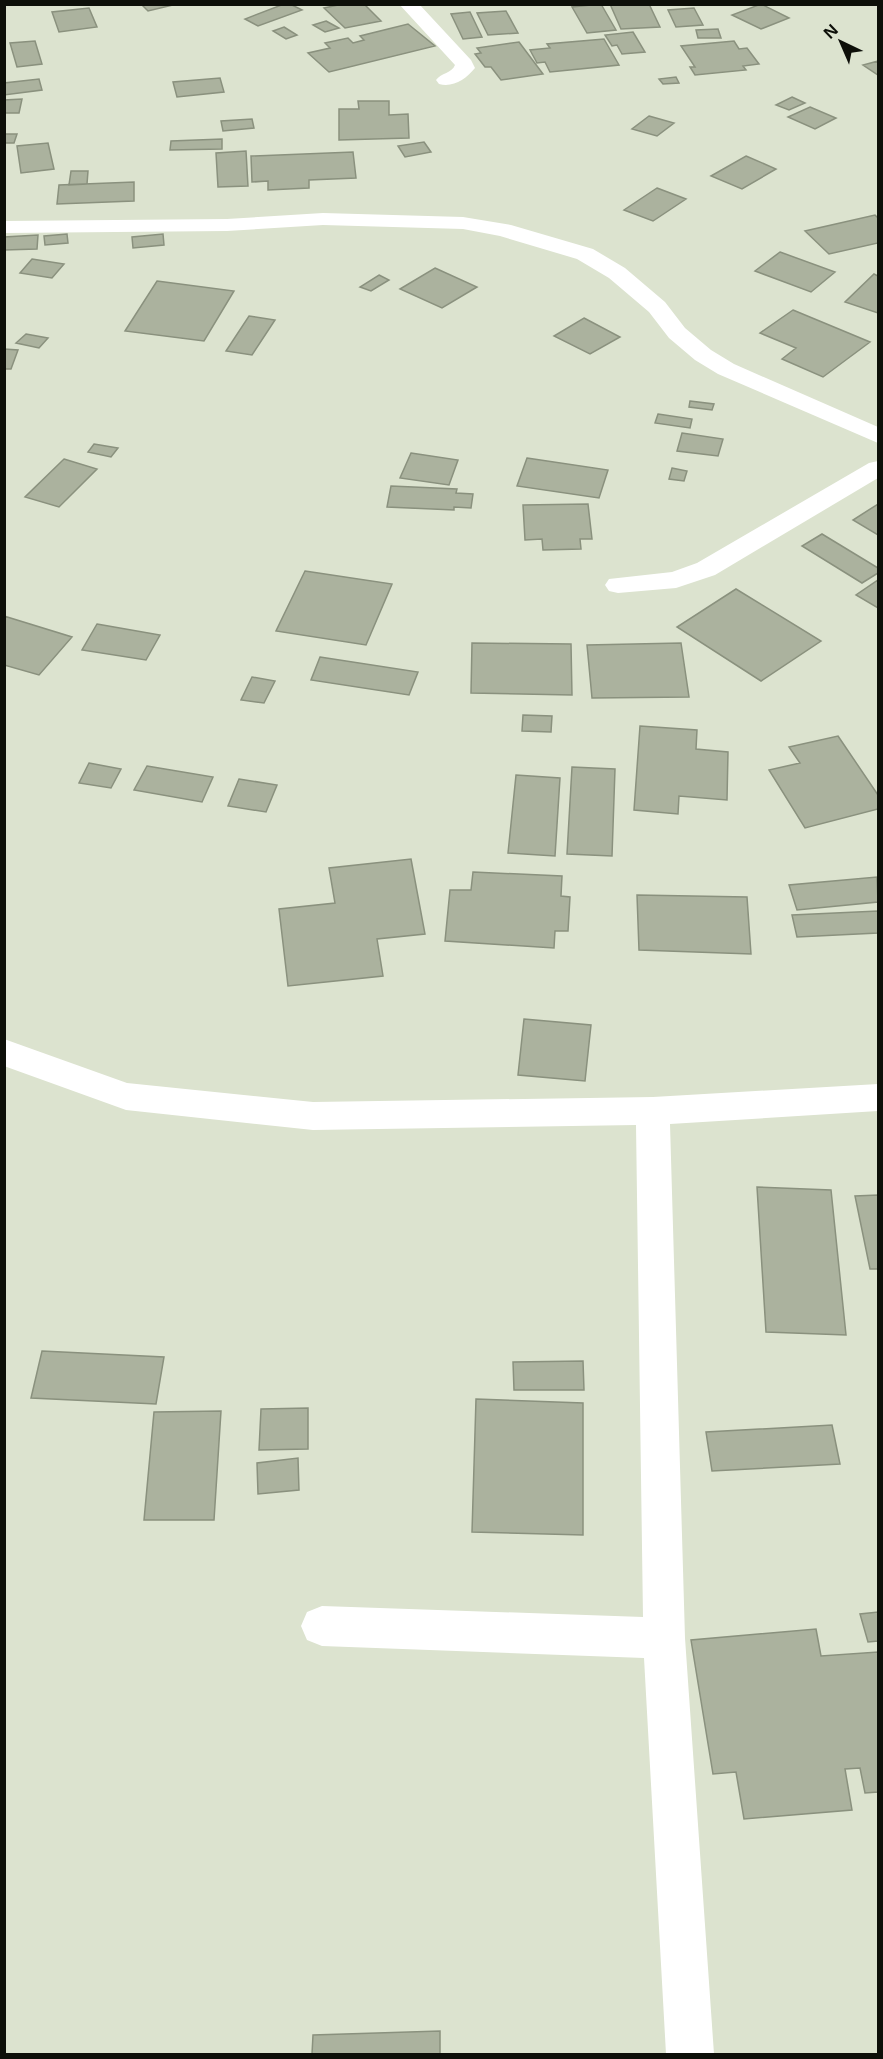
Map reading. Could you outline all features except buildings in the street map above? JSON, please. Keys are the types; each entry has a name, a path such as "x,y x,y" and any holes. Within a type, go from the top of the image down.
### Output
{"street":[{"path":"409,6 435,4"},
{"path":"409,6 464,64 465,68 462,72 446,80"},
{"path":"4,227 227,225 271,220 323,219 463,223 503,230 585,254 637,288 677,333 703,355 726,369 879,436"},
{"path":"618,585 676,580 706,569 879,468"},
{"path":"4,1052 126,1096 313,1116 653,1111 879,1097"},
{"path":"653,1111 664,1638 690,2055"},
{"path":"322,1626 664,1638"}]}
